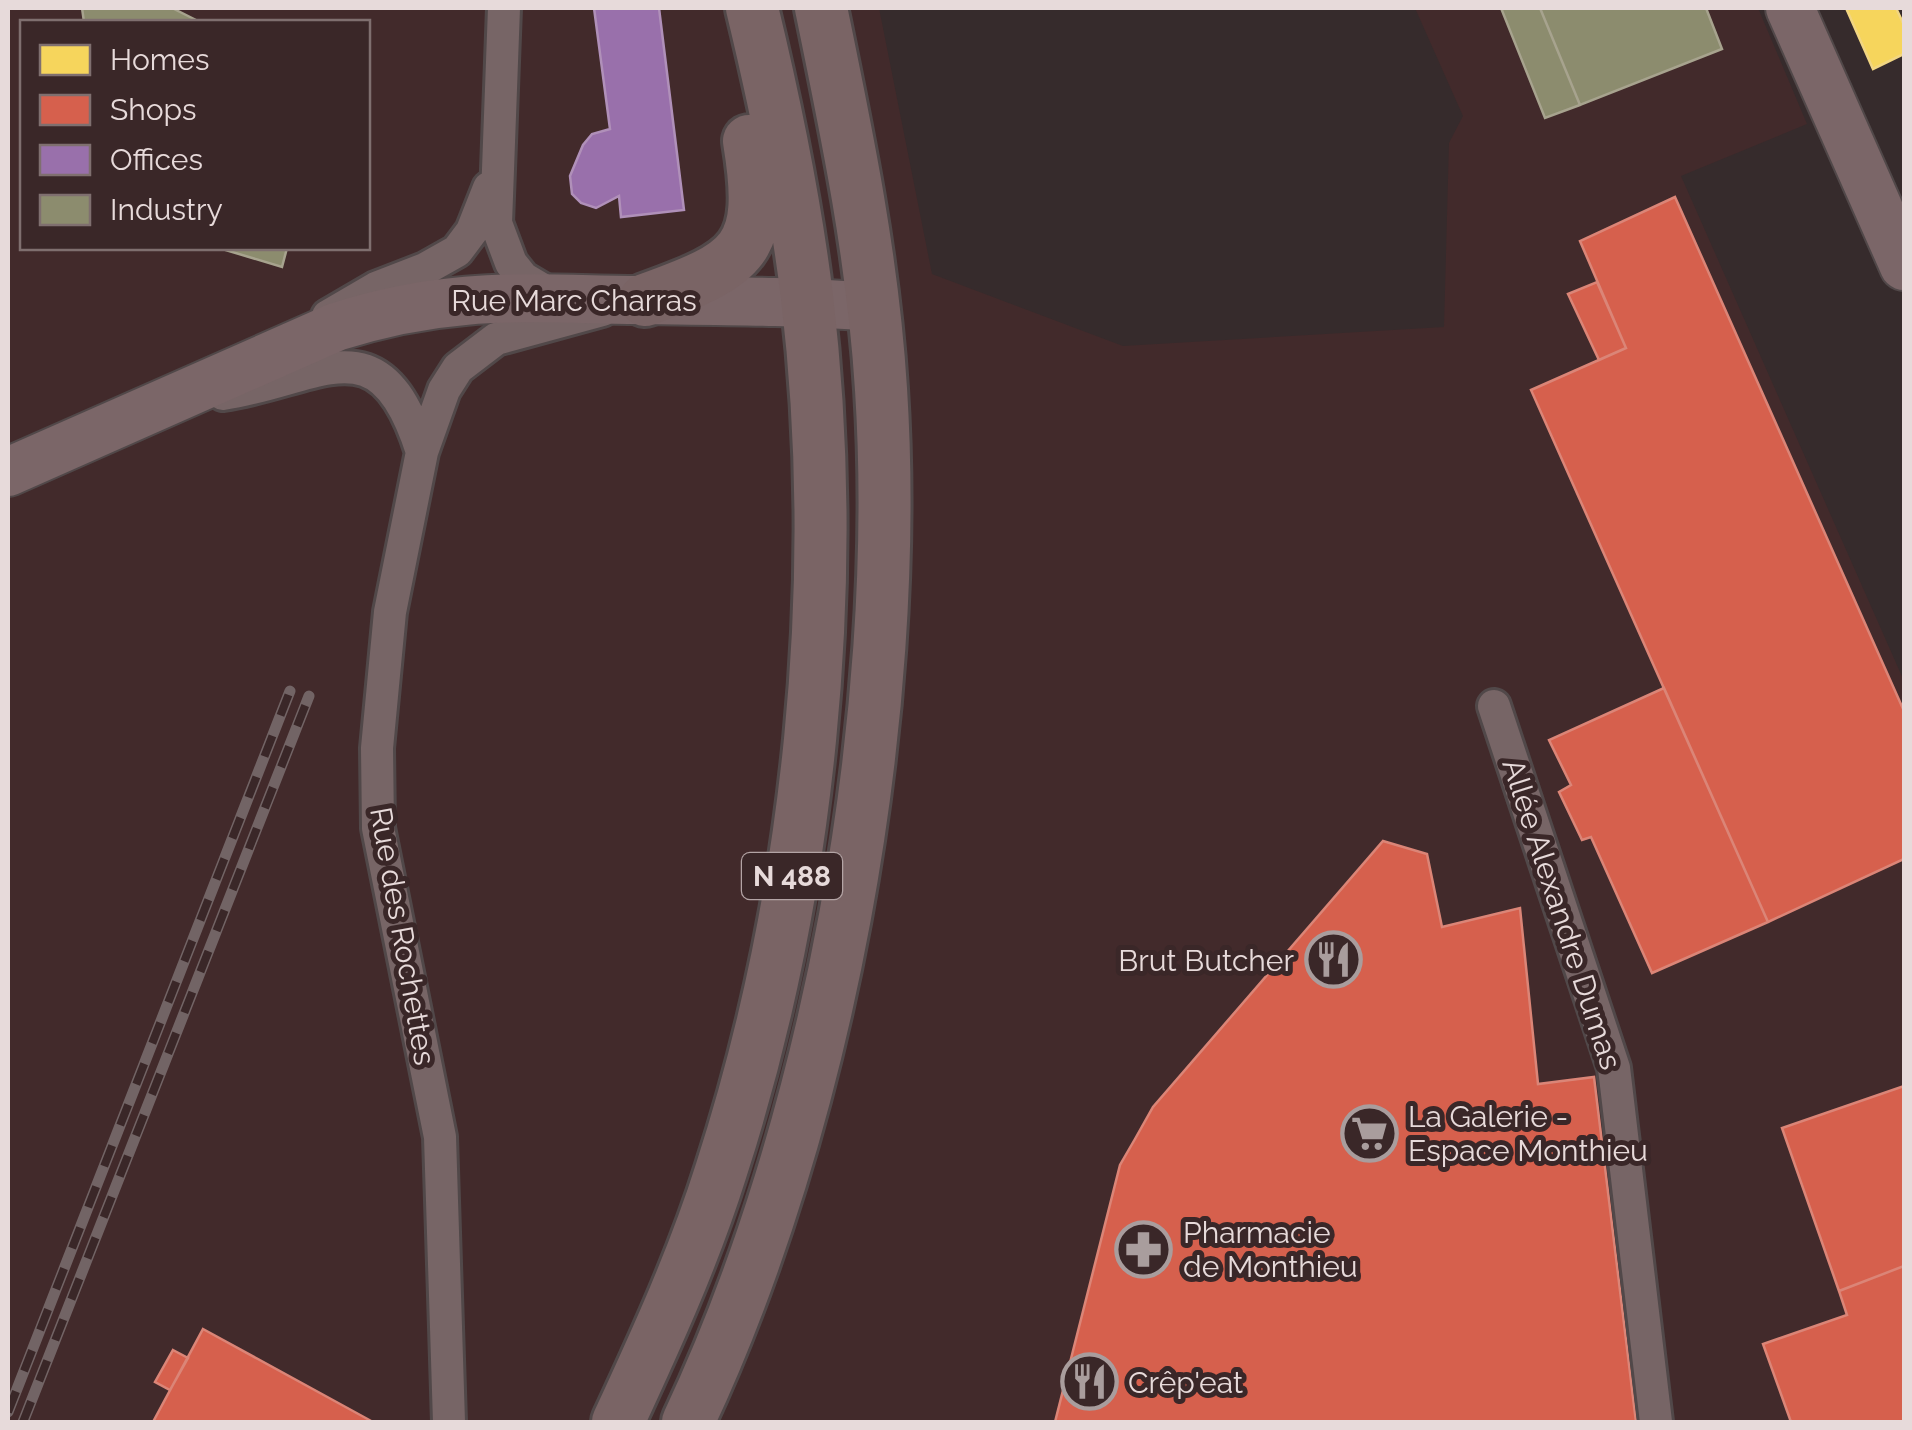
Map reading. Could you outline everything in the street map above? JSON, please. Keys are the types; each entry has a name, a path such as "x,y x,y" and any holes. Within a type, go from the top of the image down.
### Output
{"main road":[{"path":"637,300 696,281 723,265 752,235 757,192 722,8"},
{"name":"N 488","path":"618,1422 690,1258 722,1170 760,1028 792,877 810,758 818,644 816,480 807,302 774,101 752,8"},
{"path":"785,8 812,116 836,269 848,291 874,307"},
{"name":"N 488","path":"688,1422 750,1272 823,1020 860,814 875,676 883,498 874,307 860,193 821,8"},
{"path":"1790,8 1904,266"},
{"name":"Rue Marc Charras","path":"8,472 278,353 391,309 445,299 556,297 874,307"},
{"path":"807,302 826,316 838,341 854,589 875,676"}],"street":[{"path":"504,8 495,170 501,246 523,278 556,297"},
{"path":"278,353 352,301 457,251 472,231 495,170"},
{"name":"Rue des Rochettes","path":"449,1422 440,1137 378,828 377,748 390,612 422,452 444,390 477,349 496,339 637,300"},
{"path":"179,398 232,392 326,366 362,369 382,378 402,399 422,452"},
{"name":"Allée Alexandre Dumas","path":"1494,706 1614,1068 1656,1422"}],"shaded area":[{"path":"8,8 879,8 932,274 1123,346 1444,327 1449,143 1463,116 1415,8 1758,8 1807,124 1681,176 1904,681 1904,1422 8,1422"}],"building: Homes":[{"path":"1846,8 1896,8 1904,25 1904,54 1873,69"}],"building: Shops":[{"path":"1675,197 1904,711 1904,859 1768,922 1531,390 1626,348 1580,241"},
{"path":"1597,282 1626,348 1599,360 1568,294"},
{"path":"1664,688 1768,922 1652,973 1591,837 1582,840 1559,792 1571,785 1549,740"},
{"name":"La Galerie - Espace Monthieu","path":"1383,841 1427,854 1442,927 1520,908 1538,1084 1594,1077 1636,1422 1055,1422 1120,1165 1153,1107"},
{"path":"1904,1086 1904,1266 1839,1291 1782,1128"},
{"path":"1904,1266 1904,1422 1791,1422 1763,1344 1847,1315 1839,1291"},
{"path":"203,1329 373,1422 153,1422"},
{"path":"173,1350 188,1358 170,1390 155,1382"}],"building: Offices":[{"path":"594,8 659,8 684,210 621,217 619,196 596,208 581,203 572,194 570,176 583,145 592,134 610,129"}],"building: Industry":[{"path":"82,8 172,8 196,20 84,20"},
{"path":"1501,8 1540,8 1580,105 1545,118"},
{"path":"1540,8 1706,8 1722,49 1580,105"},
{"path":"226,250 286,250 282,267"}],"railway":[{"path":"8,1412 290,691"},
{"path":"23,1422 309,696"}],"place":[{"name":"Brut Butcher","path":"1333,960"},
{"name":"La Galerie - Espace Monthieu","path":"1369,1133"},
{"name":"Pharmacie de Monthieu","path":"1144,1249"},
{"name":"Crêp'eat","path":"1089,1382"}]}
